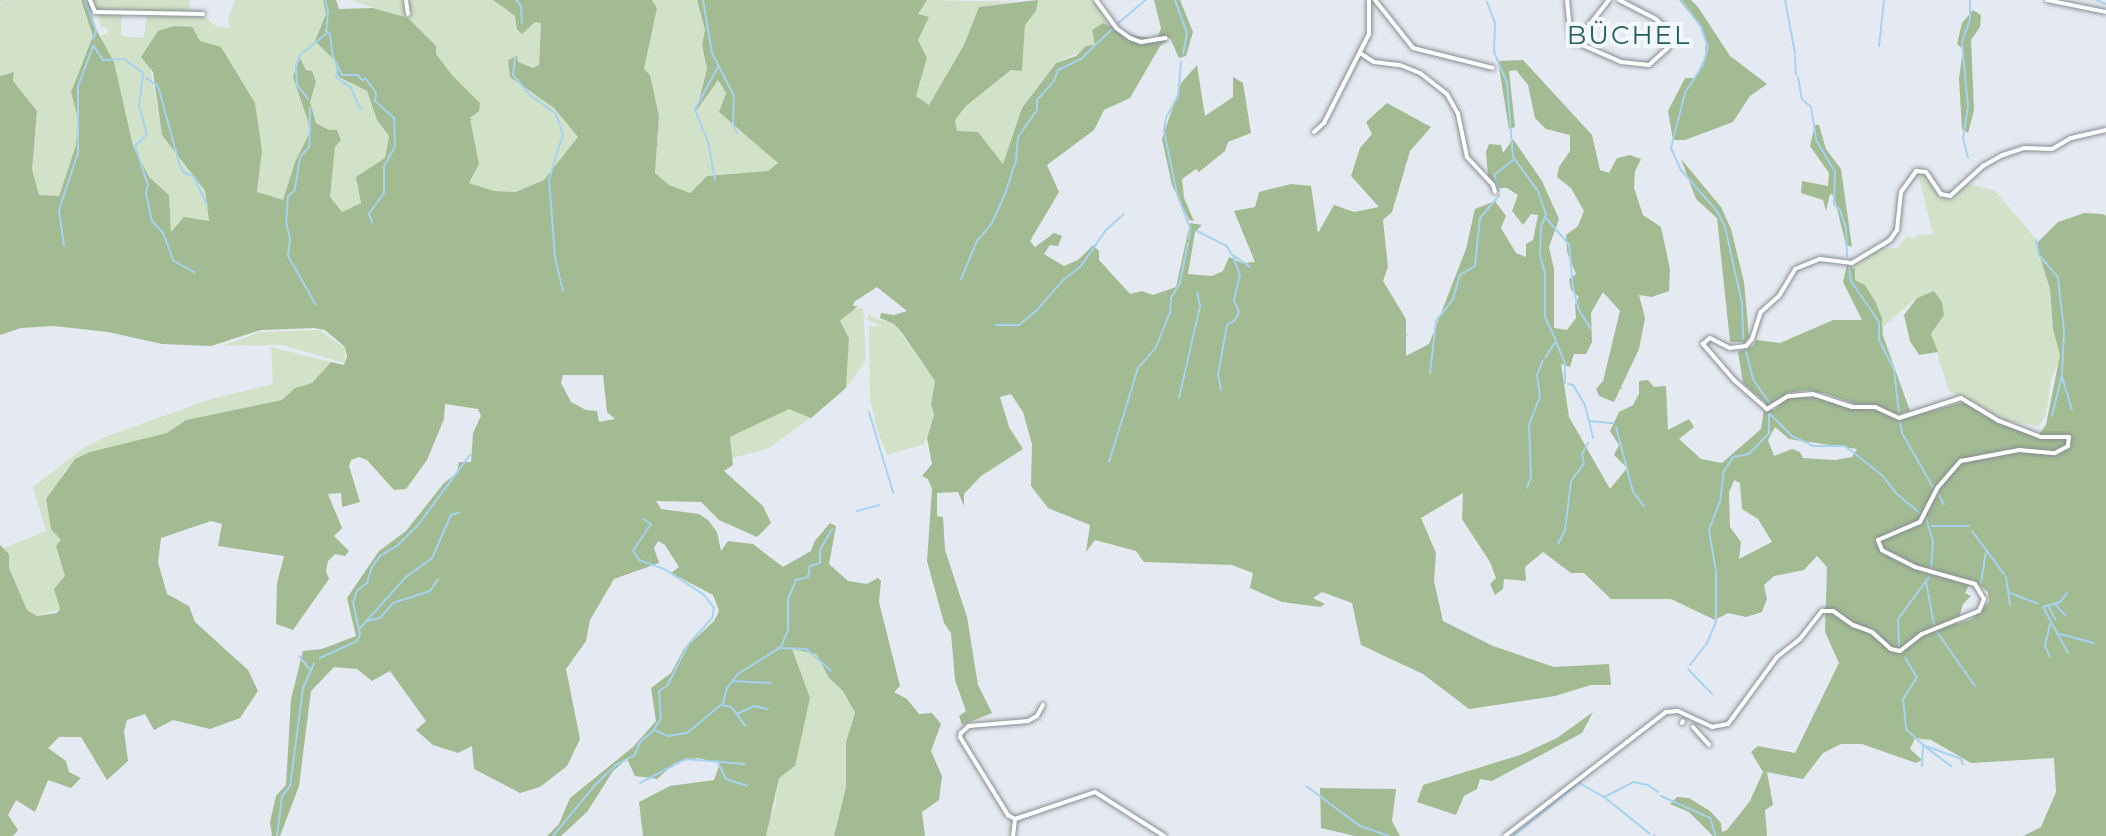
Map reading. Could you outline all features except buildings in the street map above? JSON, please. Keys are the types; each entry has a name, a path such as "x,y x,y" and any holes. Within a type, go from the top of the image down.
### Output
{"street":[{"path":"90,0 95,12 203,14"},
{"path":"406,0 408,14"},
{"path":"1096,0 1116,28 1130,38 1141,42 1166,38"},
{"path":"1314,132 1324,123 1360,53 1370,29 1372,0"},
{"path":"1372,0 1413,48 1493,68"},
{"path":"1567,0 1567,33 1575,43 1642,66 1652,63 1668,48 1672,37 1664,25 1619,0"},
{"path":"1575,43 1609,0"},
{"path":"2047,0 2106,12"},
{"path":"1360,53 1374,62 1400,65 1420,73 1447,94 1458,114 1467,157 1493,185 1495,192"},
{"path":"1505,836 1658,716 1678,711 1709,726 1728,724 1780,654 1800,639 1823,610 1833,611 1853,625 1872,632 1891,649 1900,652 1927,632 1972,617 1983,605 1983,592 1975,584 1915,567 1882,550 1878,544 1882,536 1920,522 1938,487 1961,460 2019,450 2055,453 2068,446 2070,439 2065,435 2041,437 2001,422 1961,398 1899,418 1875,407 1852,407 1813,394 1788,396 1767,409 1705,351 1703,343 1710,338 1730,348 1746,346 1751,341 1761,312 1781,294 1793,270 1816,259 1854,262 1890,240 1897,230 1903,188 1916,171 1926,172 1941,194 1952,196 1983,166 2003,155 2024,148 2052,149 2071,138 2106,130"},
{"path":"1043,705 1037,716 1028,721 969,726 963,729 960,737 1008,815 1015,819 1095,792 1164,836"},
{"path":"1678,711 1681,721"},
{"path":"1693,727 1709,745"},
{"path":"1013,836 1015,819"}],"green space":[{"path":"0,0 81,0 93,36 71,92 78,119 76,145 59,196 39,195 32,169 37,111 13,81 14,72 0,76"},
{"path":"81,0 87,0 97,31 114,62 133,146 149,177 169,195 171,232 184,217 209,221 205,191 162,135 153,72 141,57 158,31 174,26 192,27 200,41 221,47 255,103 262,150 257,192 283,200 295,162 311,130 293,77 300,58 306,70 312,71 316,82 310,102 316,123 329,130 337,130 341,140 335,147 330,197 342,212 361,203 356,177 385,158 389,136 377,120 367,91 339,77 334,60 315,41 326,14 323,0 336,0 339,9 373,8 408,18 436,46 436,54 452,75 480,103 479,111 470,118 479,164 469,183 494,191 516,192 544,180 578,137 554,108 510,77 508,60 517,56 518,62 533,68 539,65 541,23 535,22 522,34 517,29 515,16 493,0 652,0 657,8 644,69 650,75 659,116 655,173 669,185 690,193 707,176 768,171 778,163 719,112 726,93 718,80 696,111 707,69 702,45 705,30 697,0 927,0 918,14 929,17 918,40 927,58 916,96 929,105 964,45 979,7 1038,0 1036,11 1025,25 1022,71 1011,70 966,106 955,120 957,131 978,132 1003,164 1022,108 1056,63 1076,56 1086,46 1095,45 1092,30 1103,23 1131,35 1167,41 1160,46 1130,98 1104,110 1094,130 1047,165 1059,192 1030,241 1035,247 1054,233 1062,236 1058,246 1050,245 1044,254 1064,266 1078,260 1093,245 1099,251 1099,260 1130,294 1142,291 1153,295 1176,287 1190,223 1202,225 1195,232 1188,274 1212,276 1223,271 1229,257 1242,263 1255,262 1234,211 1255,207 1259,192 1291,184 1311,186 1318,233 1334,205 1354,212 1379,207 1351,176 1360,148 1372,134 1366,122 1387,103 1431,127 1410,151 1392,212 1383,220 1388,267 1383,281 1406,319 1406,356 1429,344 1466,249 1475,209 1495,201 1506,216 1501,228 1516,253 1526,257 1526,244 1533,240 1538,215 1531,214 1523,225 1512,211 1518,195 1507,188 1499,188 1488,175 1486,152 1489,144 1501,145 1503,153 1513,139 1542,181 1559,219 1549,247 1554,269 1554,328 1567,330 1576,318 1575,304 1579,297 1571,290 1569,279 1576,274 1567,252 1566,235 1578,226 1584,211 1571,188 1557,177 1559,167 1570,151 1570,135 1546,129 1535,118 1528,85 1516,70 1509,71 1515,127 1509,129 1498,61 1523,60 1592,135 1600,170 1609,173 1617,158 1630,155 1641,159 1635,171 1634,188 1643,215 1661,227 1670,269 1669,291 1652,297 1639,295 1645,318 1639,349 1614,402 1599,396 1596,389 1603,381 1620,311 1603,292 1591,313 1592,342 1586,354 1574,354 1570,367 1561,364 1569,417 1610,489 1627,468 1614,455 1619,445 1610,431 1619,412 1633,405 1639,394 1639,381 1648,380 1654,387 1666,386 1668,430 1689,419 1694,427 1679,439 1701,459 1722,463 1761,429 1764,410 1774,410 1789,397 1824,398 1852,409 1872,409 1899,420 1964,402 1997,423 2039,434 2046,425 2060,355 2053,329 2050,289 2036,244 2058,222 2084,213 2103,214 2106,216 2106,836 2023,836 2041,827 2056,792 2054,758 1971,763 1931,740 1915,738 1910,749 1922,760 1916,763 1862,744 1841,744 1823,753 1803,779 1767,772 1773,805 1765,810 1767,836 1713,836 1689,812 1670,804 1677,797 1689,798 1710,811 1721,823 1722,832 1727,830 1750,801 1763,772 1751,752 1758,746 1795,753 1839,663 1825,632 1827,567 1817,556 1804,570 1774,576 1764,585 1767,599 1762,612 1746,617 1728,613 1715,620 1671,599 1611,599 1584,573 1571,573 1543,552 1525,567 1526,581 1504,579 1503,589 1495,595 1490,584 1496,578 1490,562 1462,519 1463,493 1421,518 1436,553 1434,581 1443,621 1493,646 1554,667 1609,664 1611,685 1591,685 1555,696 1469,709 1423,674 1361,645 1352,603 1322,592 1313,598 1325,604 1320,607 1282,602 1250,588 1253,573 1232,565 1144,562 1136,551 1095,540 1086,552 1090,525 1048,508 1031,486 1032,444 1023,412 1011,394 1000,397 1009,427 1023,449 981,476 964,494 964,506 958,492 937,493 937,516 943,517 945,550 967,617 978,685 992,713 962,725 959,716 966,711 955,680 951,633 944,623 927,561 932,489 928,479 922,476 932,464 927,438 934,415 931,404 935,381 902,333 894,324 880,318 881,313 894,315 907,311 877,287 854,302 853,306 858,306 840,321 849,338 846,388 811,418 789,409 730,437 733,465 724,471 763,506 771,523 757,537 719,520 701,502 656,501 661,509 699,514 708,520 717,532 721,551 728,541 753,544 783,567 811,551 814,542 830,523 836,526 829,564 848,581 867,584 878,578 881,581 879,602 900,686 894,692 907,699 919,714 932,713 941,724 931,751 942,776 939,800 922,812 925,836 834,836 846,787 846,742 855,713 816,654 792,649 810,698 795,766 779,778 766,836 643,836 639,802 670,786 714,780 720,763 697,758 675,763 657,779 635,776 627,759 613,771 587,812 561,836 547,836 559,824 570,798 633,747 656,721 651,688 671,673 684,649 714,621 719,611 713,595 671,573 679,567 665,545 658,541 654,548 659,563 614,579 590,620 586,641 566,669 580,739 567,766 540,787 520,793 474,769 472,746 458,753 433,745 416,730 426,721 390,671 372,681 357,669 334,667 311,691 299,786 280,836 272,836 270,822 276,796 286,785 291,699 303,651 322,649 356,636 347,598 379,551 406,531 444,483 457,473 459,462 471,462 473,433 481,416 478,409 445,404 444,419 427,460 406,489 394,490 367,460 359,457 351,460 349,466 360,502 342,507 341,493 328,494 342,528 334,536 349,551 345,556 335,554 328,561 326,571 329,579 293,630 276,624 277,583 284,556 218,546 222,524 211,521 161,538 158,562 167,594 189,606 195,622 248,670 258,691 240,718 210,729 173,720 154,730 145,714 127,720 124,731 128,761 107,780 81,737 59,737 48,748 66,761 69,772 81,778 71,788 48,780 35,812 16,800 8,815 18,830 13,836 0,836 0,545 9,554 9,568 27,610 37,616 57,613 60,609 54,589 65,576 56,546 61,540 51,529 46,499 75,459 90,452 167,433 186,420 282,400 295,388 312,383 331,362 344,365 347,357 345,347 325,330 314,328 261,330 211,346 162,344 108,332 54,326 21,328 0,335 0,76 14,72 13,81 37,111 32,169 39,195 59,196 76,145 78,119 71,92 93,36","holes":["563,375 603,375 607,412 615,419 599,422 597,411 586,410 571,402 561,383","1775,427 1789,439 1857,449 1852,457 1835,460 1803,458 1800,452 1792,449 1774,456 1768,440","1734,480 1740,483 1742,509 1758,519 1772,542 1739,559 1741,542 1730,527 1729,493","1972,579 1988,592 1989,602 1972,619 1957,624 1963,604 1971,596 1965,593"]},
{"path":"91,0 190,0 189,13 98,11"},
{"path":"235,0 323,0 326,14 315,41 334,60 339,77 367,91 377,120 389,136 385,158 357,186 361,203 342,212 330,198 335,147 329,130 316,123 310,102 316,82 300,59 293,77 311,130 295,162 283,201 257,193 262,150 255,103 238,78 158,32 147,50 162,135 205,192 209,222 171,233 169,195 149,177 133,146 114,62 100,37 108,32 107,28 101,27 98,14 122,15 121,36 144,38 147,15 205,17 214,25 230,28 228,18"},
{"path":"350,0 493,0 515,16 541,22 539,65 534,68 518,62 517,56 508,60 510,77 554,108 578,137 567,155 544,180 516,192 494,191 469,183 479,164 470,118 480,103 452,75 409,19"},
{"path":"652,0 697,0 705,30 702,45 707,69 695,110 717,79 726,93 719,112 779,163 768,171 707,176 690,193 669,185 655,173 659,116 652,86 644,69 657,8"},
{"path":"927,0 1015,2 979,7 964,45 930,105 915,96 927,58 918,40 929,17 917,15"},
{"path":"1038,0 1093,0 1112,26 1103,23 1092,30 1096,45 1055,63 1022,108 1003,165 978,132 957,132 955,120 966,106 1012,70 1022,71 1025,25 1036,11"},
{"path":"1154,0 1180,0 1193,32 1186,56 1179,58 1170,38 1158,36 1161,28"},
{"path":"1679,0 1691,0 1730,56 1767,84 1750,96 1733,122 1685,140 1673,140 1668,111 1685,78 1695,78 1705,57 1706,40 1701,27"},
{"path":"1973,10 1981,15 1980,27 1971,40 1974,110 1968,133 1962,129 1959,79 1963,49 1957,44 1962,23"},
{"path":"1197,65 1205,116 1233,97 1233,77 1243,83 1251,133 1228,142 1225,151 1199,172 1196,169 1182,179 1184,198 1194,221 1189,220 1172,185 1162,139 1181,83"},
{"path":"1815,125 1819,125 1826,149 1841,169 1852,247 1846,245 1834,196 1830,194 1826,211 1823,200 1801,193 1802,181 1828,186 1829,173 1810,146"},
{"path":"1681,159 1721,207 1731,229 1744,282 1749,337 1745,342 1730,342 1717,218 1696,199"},
{"path":"1918,173 1926,175 1944,199 1954,198 1968,184 1994,190 2035,238 2050,289 2053,329 2061,355 2051,380 2046,414 2039,426 2005,421 1971,400 1949,391 1931,334 1944,315 1942,302 1934,291 1913,300 1884,326 1855,280 1850,266 1881,248 1897,248 1908,236 1912,239 1921,234 1933,235"},
{"path":"1847,265 1855,269 1855,280 1865,285 1875,301 1882,318 1883,336 1910,411 1896,415 1873,405 1858,405 1806,390 1788,393 1774,405 1765,406 1765,402 1743,383 1738,352 1753,346 1756,340 1780,343 1833,320 1862,320 1843,282"},
{"path":"1934,291 1942,302 1944,315 1931,334 1938,352 1919,355 1910,341 1904,315 1917,298"},
{"path":"863,308 866,360 846,388 849,338 840,322 853,309"},
{"path":"871,311 870,316 894,324 935,381 931,404 934,415 924,444 887,455 870,399 869,326 880,326 867,319"},
{"path":"319,330 345,348 345,363 282,345 221,346 260,332"},
{"path":"271,347 331,362 312,383 295,388 282,400 186,420 167,433 90,452 64,471 56,490 48,498 45,497 51,528 62,540 56,546 65,576 60,609 37,616 27,610 8,568 9,554 4,548 46,531 33,487 85,447 108,436 211,399 273,384"},
{"path":"789,409 811,418 767,449 732,458 730,437"},
{"path":"791,649 816,654 855,713 846,742 846,787 834,836 766,836 768,820 775,808"},
{"path":"1593,712 1582,733 1492,781 1480,779 1477,789 1464,796 1456,815 1417,802 1423,785 1520,755 1557,738"},
{"path":"1320,788 1396,789 1392,821 1400,836 1355,836 1321,828"}],"waterway":[{"path":"85,0 96,31 93,40"},
{"path":"308,99 297,85 296,65 300,55 326,34 328,11 325,0"},
{"path":"516,0 521,6 522,23"},
{"path":"703,0 712,53 734,96 733,124 737,133"},
{"path":"1117,24 1146,0"},
{"path":"1175,0 1187,33 1183,54"},
{"path":"1681,0 1701,27 1708,47 1703,65 1685,93 1671,148 1681,170 1717,211 1725,227 1742,303 1743,339"},
{"path":"1785,0 1795,53"},
{"path":"1879,46 1884,0"},
{"path":"1968,158 1963,138 1968,107 1962,42 1970,19 1970,0"},
{"path":"2096,0 2106,4"},
{"path":"1487,2 1495,23 1494,52 1507,83 1513,157 1538,191 1546,214 1541,227 1540,255 1545,274 1545,317 1556,341 1545,358"},
{"path":"961,279 977,241 992,223 1006,191 1016,161 1018,137 1037,110 1037,100 1054,81 1058,70 1081,59 1113,28"},
{"path":"326,31 330,34 333,57 342,75 358,75 362,80 366,79 376,93 375,101 394,118 395,146 384,167 384,193 369,214 372,222"},
{"path":"93,45 103,60 124,59 143,73 139,105 147,134 135,146 148,185 146,193 152,221 163,233 174,261 194,272"},
{"path":"64,246 59,210 78,153 78,86 93,47"},
{"path":"1795,56 1796,74"},
{"path":"515,58 513,75 530,95 556,114 563,134 549,179 555,257 563,291"},
{"path":"1181,62 1178,96 1166,118 1164,131 1177,194 1190,228 1189,239"},
{"path":"338,66 336,77 351,88 361,110"},
{"path":"715,180 708,142 695,109 718,67"},
{"path":"1798,77 1802,99 1811,107 1816,140 1835,172 1834,204 1840,210 1846,228 1847,256"},
{"path":"146,78 158,86 179,163 183,172 194,177 207,205"},
{"path":"310,108 309,147 300,157 295,190 288,196 286,222 290,239 288,256 316,305"},
{"path":"1499,191 1494,175 1513,160"},
{"path":"1430,373 1436,321 1453,299 1460,275 1475,266 1480,218 1499,195"},
{"path":"996,325 1019,325 1037,310 1062,281 1081,266 1106,230 1124,214"},
{"path":"1546,218 1569,244 1573,288 1579,310 1591,329"},
{"path":"1197,231 1227,246 1231,254 1250,267"},
{"path":"2036,240 2039,255 2058,278 2064,330 2062,375 2052,416"},
{"path":"1109,462 1138,368 1156,347 1170,313 1171,298 1180,283 1188,243"},
{"path":"1221,390 1218,375 1227,325 1235,320 1239,312 1234,300 1240,275 1233,256"},
{"path":"1849,267 1851,281 1879,322 1879,340 1894,370 1899,413"},
{"path":"1179,398 1200,306 1197,292"},
{"path":"1556,342 1565,363 1565,383"},
{"path":"1746,351 1753,379 1769,403"},
{"path":"1527,488 1531,477 1529,425 1540,397 1537,375 1543,360"},
{"path":"2062,377 2072,410"},
{"path":"1568,384 1573,385 1585,405 1593,438"},
{"path":"869,412 893,492"},
{"path":"1690,665 1707,643 1716,622 1716,572 1709,530 1720,502 1724,471 1733,457 1749,454 1769,433 1769,414"},
{"path":"1770,414 1792,436 1813,446 1845,446 1882,475 1897,494 1920,513"},
{"path":"1900,420 1902,433 1934,489"},
{"path":"1589,421 1614,423"},
{"path":"1616,427 1633,492 1644,506"},
{"path":"1558,544 1565,530 1571,481 1584,464 1582,454 1588,443"},
{"path":"320,658 357,641 360,635 353,603 357,591 367,583 372,567 380,556 398,545 418,525 470,455"},
{"path":"1938,493 1944,505"},
{"path":"857,511 879,505"},
{"path":"360,628 406,577 432,558 451,515 460,512"},
{"path":"1926,518 1933,541 1931,570"},
{"path":"643,519 651,524 633,551 639,560 666,570 704,595 714,608 712,618 688,645 667,686 659,691 661,719 654,729"},
{"path":"1932,526 1969,526"},
{"path":"553,836 595,785 616,765 635,755 640,742 654,730 668,736 687,733 723,703 727,688 738,674 781,647 788,630 788,599 796,580 808,577 810,566 820,563 820,550 832,529"},
{"path":"1972,531 2004,574"},
{"path":"1981,583 1986,553"},
{"path":"1899,646 1898,619 1929,577"},
{"path":"2006,577 2010,605"},
{"path":"367,621 380,618 393,603 430,591 438,579"},
{"path":"1926,582 1934,624"},
{"path":"2010,593 2038,604"},
{"path":"2067,593 2060,602 2043,607 2068,653"},
{"path":"2055,604 2065,615"},
{"path":"2048,605 2055,619"},
{"path":"2050,624 2045,646 2050,657"},
{"path":"1937,632 1975,686"},
{"path":"2060,634 2094,643"},
{"path":"778,648 806,649 831,671"},
{"path":"299,656 311,671"},
{"path":"1905,658 1917,677 1903,699 1906,729 1923,745 1961,759 1963,765"},
{"path":"277,836 282,796 290,786 303,688 314,663"},
{"path":"1688,669 1712,694"},
{"path":"732,681 771,683"},
{"path":"722,705 731,707 737,714 754,706 768,709"},
{"path":"737,714 745,726"},
{"path":"1923,745 1951,766"},
{"path":"1922,766 1923,747"},
{"path":"640,783 686,759 745,764"},
{"path":"717,761 726,779 747,786"},
{"path":"1513,836 1579,783 1604,797 1634,782 1648,785 1658,792"},
{"path":"1306,786 1360,826 1389,836"},
{"path":"1661,796 1710,818 1716,836"},
{"path":"1604,797 1649,833"}],"district":[{"name":"BÜCHEL","path":"1629,36"}]}
